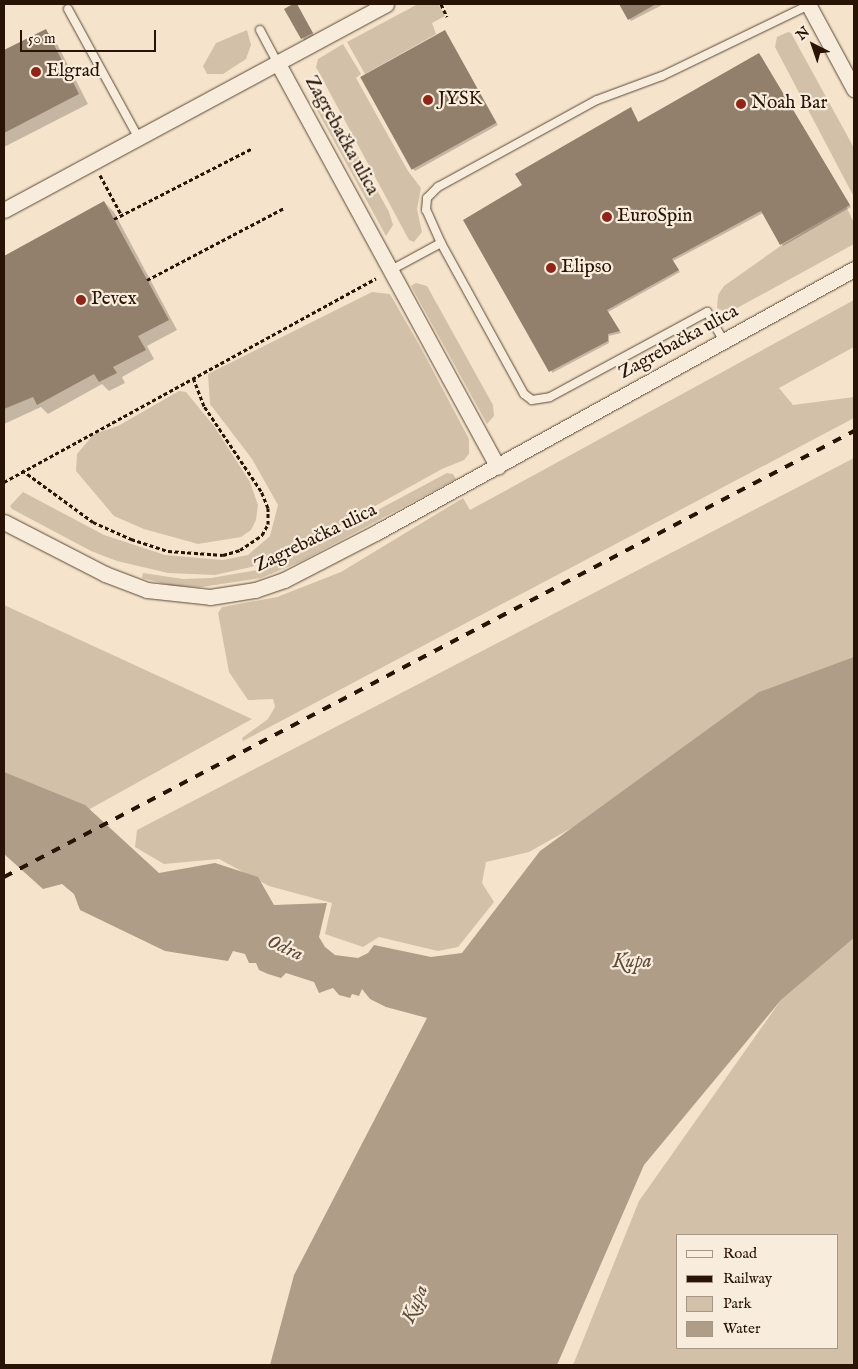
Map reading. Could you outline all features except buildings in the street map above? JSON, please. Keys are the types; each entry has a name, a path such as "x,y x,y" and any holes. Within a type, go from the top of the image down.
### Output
{"street":[{"path":"4,210 386,4"},
{"path":"810,4 854,89"},
{"name":"Zagrebačka ulica","path":"277,62 498,467"},
{"name":"Zagrebačka ulica","path":"4,522 131,585 180,595 210,597 255,590 284,580 498,467 854,269"}],"lane":[{"path":"724,341 707,312 550,397 532,400 524,394 441,243 426,210 427,198 438,187 604,97 662,76 810,4"},
{"path":"68,9 138,137"},
{"path":"260,30 277,62"},
{"path":"390,270 441,243"}],"path":[{"path":"441,4 448,17"},
{"path":"114,220 251,149"},
{"path":"99,175 122,216"},
{"path":"147,280 284,208"},
{"path":"4,482 22,470 390,270"},
{"path":"22,470 93,522 131,539 168,551 224,555 240,550 262,535 268,524 268,508 261,491 204,406 193,378"}],"green space":[{"path":"418,4 438,4 445,16 432,23 436,34 365,74 347,42"},
{"path":"247,30 251,45 246,59 223,74 207,74 203,66 216,43"},
{"path":"788,32 791,33 854,148 854,197 775,47 777,37"},
{"path":"343,44 361,74 356,78 408,171 421,188 417,209 422,232 414,242 409,240 316,67 318,59"},
{"path":"316,92 330,105 389,212 393,225 386,236 312,101 312,94"},
{"path":"846,206 854,223 854,244 728,313 717,308 718,295 724,286 779,247"},
{"path":"416,283 427,286 493,405 494,416 487,424 411,286"},
{"path":"372,292 390,294 421,348 469,439 469,454 464,460 442,469 292,552 251,567 215,575 168,573 117,561 91,551 12,509 10,506 23,492 104,535 165,555 223,560 248,555 270,536 278,505 252,459 210,404 208,374"},
{"path":"854,300 854,347 779,388 793,405 854,397 854,418 243,741 242,738 268,719 275,707 273,699 248,700 229,672 218,613 222,607 277,597 341,572 463,498 470,510"},
{"path":"179,391 186,392 214,426 250,482 258,505 256,520 251,530 241,537 198,544 144,529 114,516 76,471 77,454 94,434 118,426"},
{"path":"854,458 854,669 529,852 486,862 482,883 494,902 458,947 438,951 379,937 363,947 325,934 332,903 269,886 219,859 164,864 135,847 137,830"},
{"path":"447,473 453,474 456,479 300,562 261,578 202,587 173,586 142,578 143,573 183,579 211,578 258,570 286,559"},
{"path":"4,605 252,719 79,815 4,781"},
{"path":"854,938 854,1365 573,1365 639,1201 781,1000"}],"water":[{"name":"Kupa","path":"854,657 854,938 781,1000 644,1165 557,1365 270,1365 294,1275 427,1018 386,1007 370,999 362,989 359,996 352,994 350,998 339,995 333,988 319,993 314,982 286,973 281,978 259,970 256,963 249,963 245,954 233,951 228,961 165,951 80,910 74,894 62,884 43,889 4,854 4,772 85,805 159,873 215,863 258,877 274,905 327,903 319,937 325,947 335,955 358,958 368,953 374,945 431,957 462,953 540,851 759,692"}],"railway":[{"path":"4,877 854,431"}],"place":[{"name":"Elgrad","path":"36,72"},
{"name":"JYSK","path":"428,100"},
{"name":"Noah Bar","path":"741,104"},
{"name":"EuroSpin","path":"607,217"},
{"name":"Elipso","path":"551,268"},
{"name":"Pevex","path":"81,300"}],"water label":[{"name":"Odra","path":"285,948"}]}
